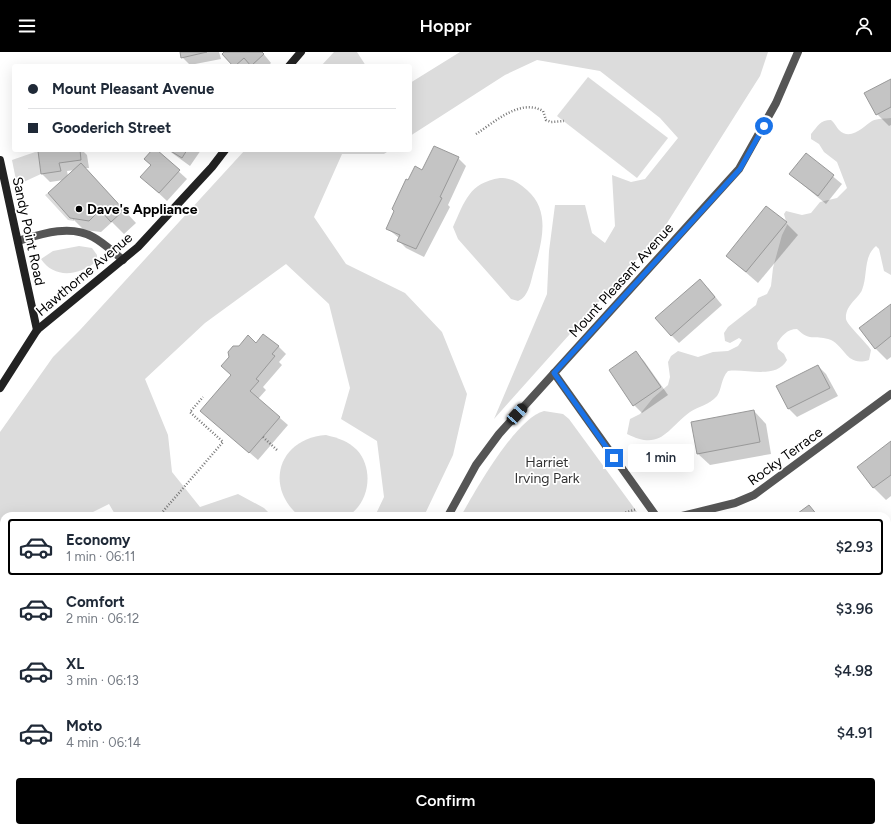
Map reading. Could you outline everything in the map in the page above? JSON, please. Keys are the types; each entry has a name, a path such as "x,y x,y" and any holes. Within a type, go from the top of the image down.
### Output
{"street":[{"path":"292,64 301,52"},
{"name":"Mount Pleasant Avenue","path":"450,512 476,465 499,434 740,169 776,103 798,52"},
{"name":"Hawthorne Avenue","path":"0,388 37,330 138,247 223,152"},
{"name":"Sandy Point Road","path":"0,160 37,330"},
{"path":"18,241 50,232 82,232 93,237 123,260"},
{"path":"554,373 653,512"},
{"name":"Rocky Terrace","path":"698,512 735,503 754,495 891,394"}],"path":[{"path":"476,134 514,110 525,107 536,107 543,111 546,120 551,122 564,121"},
{"path":"162,512 223,442 190,412 203,397"},
{"path":"263,437 278,451"},
{"path":"628,512 648,506"}],"green space":[{"path":"334,52 357,52 365,64 323,64"},
{"path":"460,52 768,52 760,76 662,231 494,419 547,294 549,251 555,205 585,205 592,233 605,243 615,226 612,175 631,182 645,179 678,138 660,118 600,71 537,60 505,75 412,135 412,82"},
{"path":"588,77 668,138 637,178 557,116"},
{"path":"891,118 891,275 884,271 879,249 876,246 869,255 867,261 862,290 846,314 847,322 871,350 869,360 856,361 851,359 836,343 831,340 806,336 797,329 793,329 783,335 777,343 778,349 784,354 787,360 776,370 760,372 735,370 728,371 724,377 717,396 711,401 690,412 662,436 656,439 648,440 638,439 627,434 630,419 640,414 653,398 668,385 670,377 668,362 671,356 678,351 698,357 713,352 728,351 738,346 742,340 739,338 730,343 725,341 724,333 728,327 756,305 758,298 767,294 771,286 773,268 782,235 787,225 784,214 786,211 802,215 811,213 820,202 837,198 847,188 837,162 824,152 819,144 811,139 811,134 822,122 827,120 834,122 839,130 848,134 857,132 874,120"},
{"path":"38,152 41,174 17,185 12,160"},
{"path":"243,152 387,152 384,154 342,154 314,217 346,264 405,293 442,332 467,394 453,455 426,512 377,512 384,497 377,441 341,419 350,388 329,304 286,264 205,323 145,379 168,435 172,472 200,507 238,494 264,508 268,512 114,512 109,504 93,512 0,512 0,432 53,357 80,330"},
{"path":"500,178 514,181 527,190 535,198 542,217 542,238 531,283 525,296 518,301 511,299 458,239 453,227 469,195 481,184"},
{"path":"48,193 70,218 74,219 74,221 68,220 45,195"},
{"path":"79,246 92,248 97,255 97,261 83,270 60,273 47,266 41,259 53,251"},
{"name":"Harriet Irving Park","path":"544,411 563,414 569,419 637,512 463,512 497,457 521,427 533,416"},
{"path":"326,435 339,439 350,444 357,450 362,458 366,466 367,485 361,502 353,512 295,512 288,504 282,491 280,478 282,465 288,454 297,445 310,438"}],"building":[{"path":"180,52 207,52 181,58"},
{"path":"224,52 262,52 264,54 253,64 249,64 244,58 237,64 231,64 222,54"},
{"path":"891,79 891,107 876,115 864,93"},
{"path":"434,146 459,157 440,197 442,198 416,249 397,241 400,235 386,229 394,211 392,209 406,179 408,180 415,166 422,170"},
{"path":"38,152 80,152 81,160 59,163 61,171 41,174"},
{"path":"150,152 159,152 180,170 159,193 140,177 151,165 144,159"},
{"path":"172,152 186,152 182,158"},
{"path":"806,153 834,175 818,196 789,174"},
{"path":"81,163 124,210 111,222 100,210 89,221 70,218 48,193"},
{"path":"766,206 787,222 746,272 726,256"},
{"path":"700,279 715,297 671,336 655,318"},
{"path":"891,304 891,336 875,349 859,328"},
{"path":"263,334 279,346 272,354 275,356 256,379 259,381 250,391 280,417 249,453 200,411 231,375 221,366 229,357 228,352 233,346 239,346 248,335 256,343"},
{"path":"636,351 661,387 633,406 609,370"},
{"path":"818,365 830,388 788,409 776,386"},
{"path":"754,410 760,442 697,454 691,422"},
{"path":"891,441 891,475 873,488 857,467"},
{"path":"809,505 815,512 799,512"}],"place":[{"name":"Dave's Appliance","path":"79,209"}],"route":[{"path":"614,458 554,373 740,169 764,126"}]}
